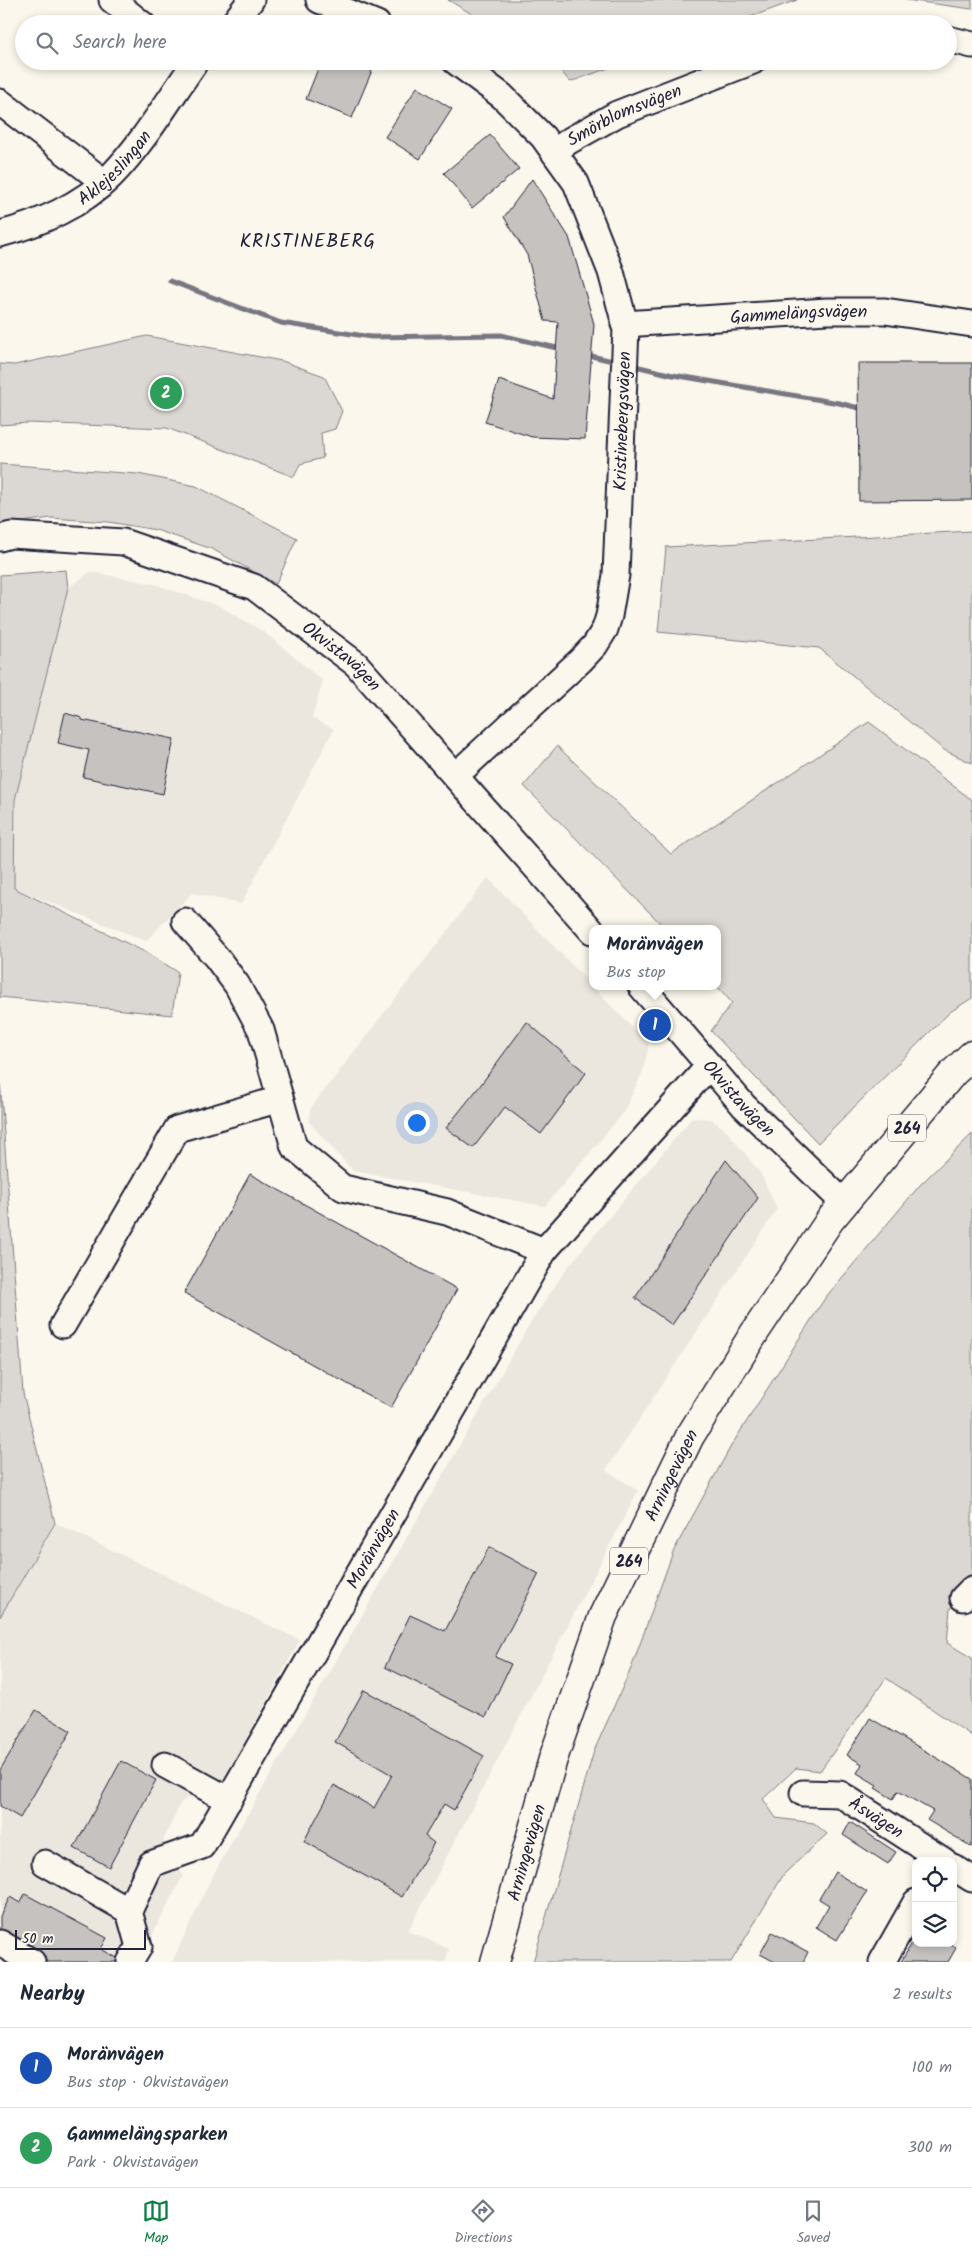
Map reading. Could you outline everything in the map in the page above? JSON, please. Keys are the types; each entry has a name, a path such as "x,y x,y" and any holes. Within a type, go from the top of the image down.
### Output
{"main road":[{"name":"Arningevägen","path":"495,1962 553,1759 603,1616 690,1436 760,1324 830,1220 953,1073 972,1055"}],"street":[{"path":"112,0 131,15"},
{"path":"240,15 251,0"},
{"path":"319,0 355,15"},
{"path":"957,41 972,45"},
{"name":"Aklejeslingan","path":"0,234 46,218 83,198 104,182 127,158 188,70"},
{"name":"Kristinebergsvägen","path":"455,776 581,660 605,629 616,575 624,324 611,272 576,184 543,137 502,96 467,70"},
{"name":"Smörblomsvägen","path":"554,152 569,141 617,114 730,70"},
{"path":"0,102 104,182"},
{"name":"Gammelängsvägen","path":"624,324 828,311 885,311 972,324"},
{"name":"Okvistavägen","path":"0,538 11,535 124,542 254,587 356,664 589,928"},
{"path":"185,921 217,958 241,992 261,1030 294,1147 343,1188 447,1212 544,1251"},
{"name":"Okvistavägen","path":"644,990 708,1067 744,1106 844,1204"},
{"name":"Moränvägen","path":"129,1911 151,1864 202,1846 544,1251 708,1067"},
{"path":"63,1325 177,1129 280,1099"},
{"path":"165,1765 229,1800"},
{"name":"Åsvägen","path":"803,1793 840,1794 936,1857"},
{"path":"45,1863 129,1911 138,1948 130,1962"},
{"name":"Åsvägen","path":"957,1870 972,1879"},
{"path":"882,1962 912,1909"},
{"path":"0,1943 32,1962"}],"shaded area":[{"path":"448,0 797,0 756,15 474,15"},
{"path":"906,0 972,0 972,9"},
{"path":"560,70 603,70 570,82"},
{"path":"147,336 282,361 324,376 342,411 335,429 321,433 323,458 300,464 294,477 167,428 27,423 0,425 0,364 15,365"},
{"path":"0,464 138,474 196,486 297,538 276,584 212,549 156,530 109,522 51,518 0,525"},
{"path":"972,531 972,763 944,750 819,648 658,632 666,547"},
{"path":"66,570 68,588 15,800 14,888 147,953 178,972 172,1015 0,997 0,575"},
{"path":"90,572 154,584 219,606 264,632 323,681 312,718 334,729 241,904 192,893 146,941 14,888 16,796 68,588"},
{"path":"869,722 972,800 972,998 950,1012 818,1143 711,1031 732,1003 721,990 721,925 662,925 524,786 557,746 671,854"},
{"path":"488,878 589,983 589,990 596,990 649,1045 643,1071 624,1112 545,1206 353,1171 309,1122 310,1109"},
{"path":"0,1080 23,1393 55,1523 0,1617"},
{"path":"692,1118 711,1119 727,1131 761,1174 777,1209 606,1470 638,1491 408,1931 449,1949 445,1962 172,1962 210,1881 229,1847 531,1322 567,1268"},
{"path":"972,1134 972,1578 950,1609 947,1643 972,1658 972,1736 886,1678 820,1771 796,1768 763,1799 776,1818 814,1823 827,1834 784,1874 731,1962 533,1962 594,1751 632,1666 673,1552 731,1446 825,1298 920,1185"},
{"path":"55,1523 300,1640 225,1778 181,1802 163,1841 183,1876 138,1962 11,1962 0,1955 0,1617"}],"building":[{"path":"317,70 372,70 352,118 306,99"},
{"path":"417,87 452,109 420,159 385,137"},
{"path":"490,135 519,169 472,208 444,173"},
{"path":"532,179 569,237 594,324 585,439 532,437 485,422 499,380 553,399 558,322 545,321 527,255 504,217"},
{"path":"858,363 972,363 972,500 859,501"},
{"path":"65,713 82,718 82,720 174,739 163,794 83,777 89,750 58,743"},
{"path":"527,1022 586,1073 541,1134 505,1107 473,1148 446,1128"},
{"path":"726,1160 758,1198 672,1325 635,1298"},
{"path":"250,1174 457,1289 391,1408 184,1293"},
{"path":"489,1547 539,1574 495,1657 511,1664 486,1717 385,1667 410,1615 445,1631"},
{"path":"364,1690 484,1756 454,1810 444,1804 425,1836 434,1843 402,1897 304,1841 334,1785 374,1808 392,1775 335,1742"},
{"path":"36,1710 71,1731 20,1818 0,1806 0,1770"},
{"path":"870,1718 972,1779 972,1847 927,1820 933,1811 898,1791 893,1799 875,1788 877,1785 857,1773 862,1764 847,1755"},
{"path":"121,1761 156,1780 109,1867 74,1848"},
{"path":"850,1822 896,1852 888,1864 843,1835"},
{"path":"835,1872 867,1892 837,1940 816,1927 829,1905 819,1899"},
{"path":"25,1894 107,1938 101,1949 117,1958 116,1962 47,1962 39,1950 7,1931 0,1929 0,1916 10,1897 20,1903"},
{"path":"772,1932 808,1952 803,1962 775,1962 760,1954"},
{"path":"912,1943 912,1947 956,1948 948,1962 901,1962"}],"waterway":[{"path":"170,281 281,323 371,337 501,335 561,349"},
{"path":"587,355 617,362"},
{"path":"631,365 673,375 839,403 863,409"}],"place":[{"name":"Gammelängsparken","path":"166,393"},
{"name":"Moränvägen","path":"655,1025"}],"district":[{"name":"KRISTINEBERG","path":"308,240"}]}
